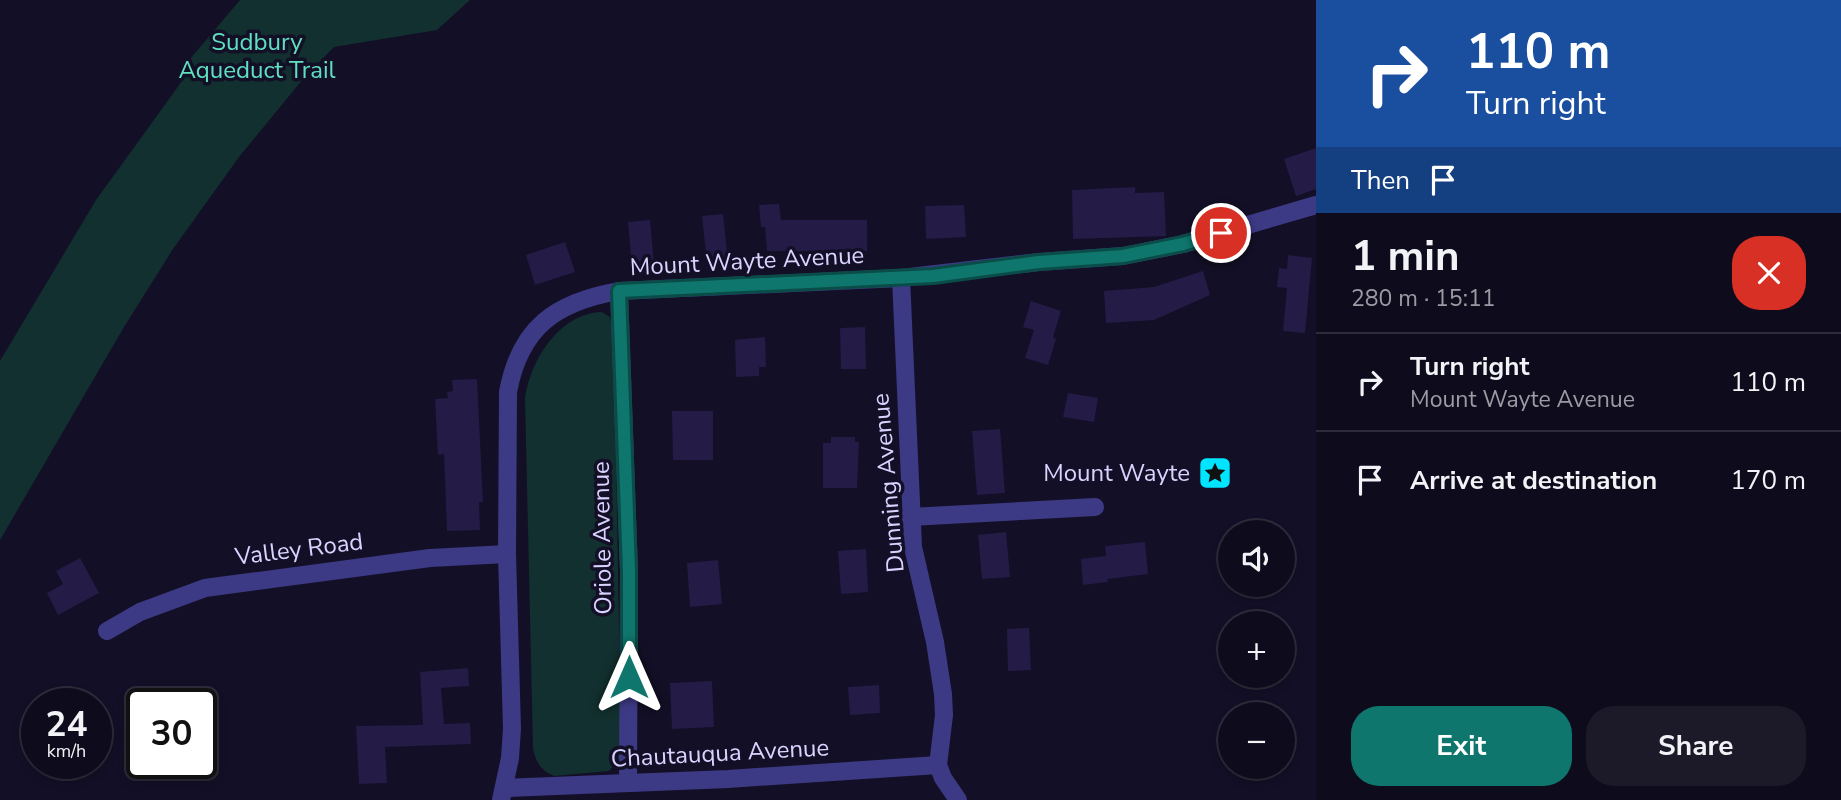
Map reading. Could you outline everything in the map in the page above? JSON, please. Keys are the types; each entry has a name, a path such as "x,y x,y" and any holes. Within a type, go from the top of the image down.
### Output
{"street":[{"name":"Mount Wayte Avenue","path":"503,794 512,729 506,414 512,372 520,351 533,332 549,317 571,303 619,291 901,278 1152,251 1316,205"},
{"name":"Dunning Avenue","path":"901,278 913,547 935,642 943,694 944,715 938,765"},
{"name":"Oriole Avenue","path":"619,291 629,571 628,783"},
{"path":"910,517 1095,507"},
{"name":"Valley Road","path":"107,631 140,612 205,588 417,559 507,554"},
{"path":"938,765 943,778 958,800"},
{"name":"Chautauqua Avenue","path":"503,794 628,783 938,765"}],"green space":[{"name":"Sudbury Aqueduct Trail","path":"240,0 470,0 437,30 334,47 303,79 239,157 173,249 124,327 0,540 0,361 96,200 182,81 179,72"},
{"path":"602,312 610,317 614,333 621,749 620,758 609,771 554,776 539,765 533,748 525,398 533,369 549,342 573,321 587,314"}],"building":[{"path":"1316,148 1316,189 1296,196 1284,159"},
{"path":"1135,187 1135,193 1164,192 1166,236 1073,239 1072,190"},
{"path":"779,204 781,220 867,220 867,251 767,251 765,227 761,227 759,205"},
{"path":"964,205 966,237 926,239 925,206"},
{"path":"723,214 728,261 707,263 702,216"},
{"path":"650,220 654,264 632,266 628,222"},
{"path":"565,242 575,272 535,285 526,255"},
{"path":"1288,255 1312,258 1305,333 1283,331 1287,288 1277,287 1279,268 1287,269"},
{"path":"1203,271 1210,295 1154,320 1106,323 1104,291 1154,287"},
{"path":"1031,301 1061,311 1048,365 1025,358 1034,330 1023,327"},
{"path":"865,327 866,369 841,369 840,328"},
{"path":"765,337 766,367 759,367 759,376 736,377 735,340"},
{"path":"477,379 483,502 479,502 480,530 447,531 444,454 438,455 435,399 448,398 447,392 453,391 452,380"},
{"path":"1068,393 1098,398 1094,422 1063,417"},
{"path":"672,411 713,411 713,460 673,460"},
{"path":"1000,429 1005,493 977,495 972,431"},
{"path":"831,437 855,437 855,442 859,442 857,488 823,488 823,443 831,443"},
{"path":"1006,532 1010,577 982,579 978,535"},
{"path":"1145,542 1148,574 1083,585 1081,559 1106,556 1105,546"},
{"path":"866,549 868,592 841,594 838,551"},
{"path":"80,558 99,593 58,615 47,593 63,584 56,571"},
{"path":"718,560 722,604 690,607 687,563"},
{"path":"1029,628 1031,670 1008,671 1007,629"},
{"path":"468,668 469,686 441,688 444,724 470,723 471,744 385,747 387,783 359,784 356,726 423,725 420,672"},
{"path":"712,681 714,727 672,729 670,683"},
{"path":"879,685 880,713 850,715 848,687"}],"place":[{"name":"Mount Wayte","path":"1215,473"}],"route":[{"path":"629,677 629,571 619,291 933,276 1039,262 1123,256 1221,233"}]}
